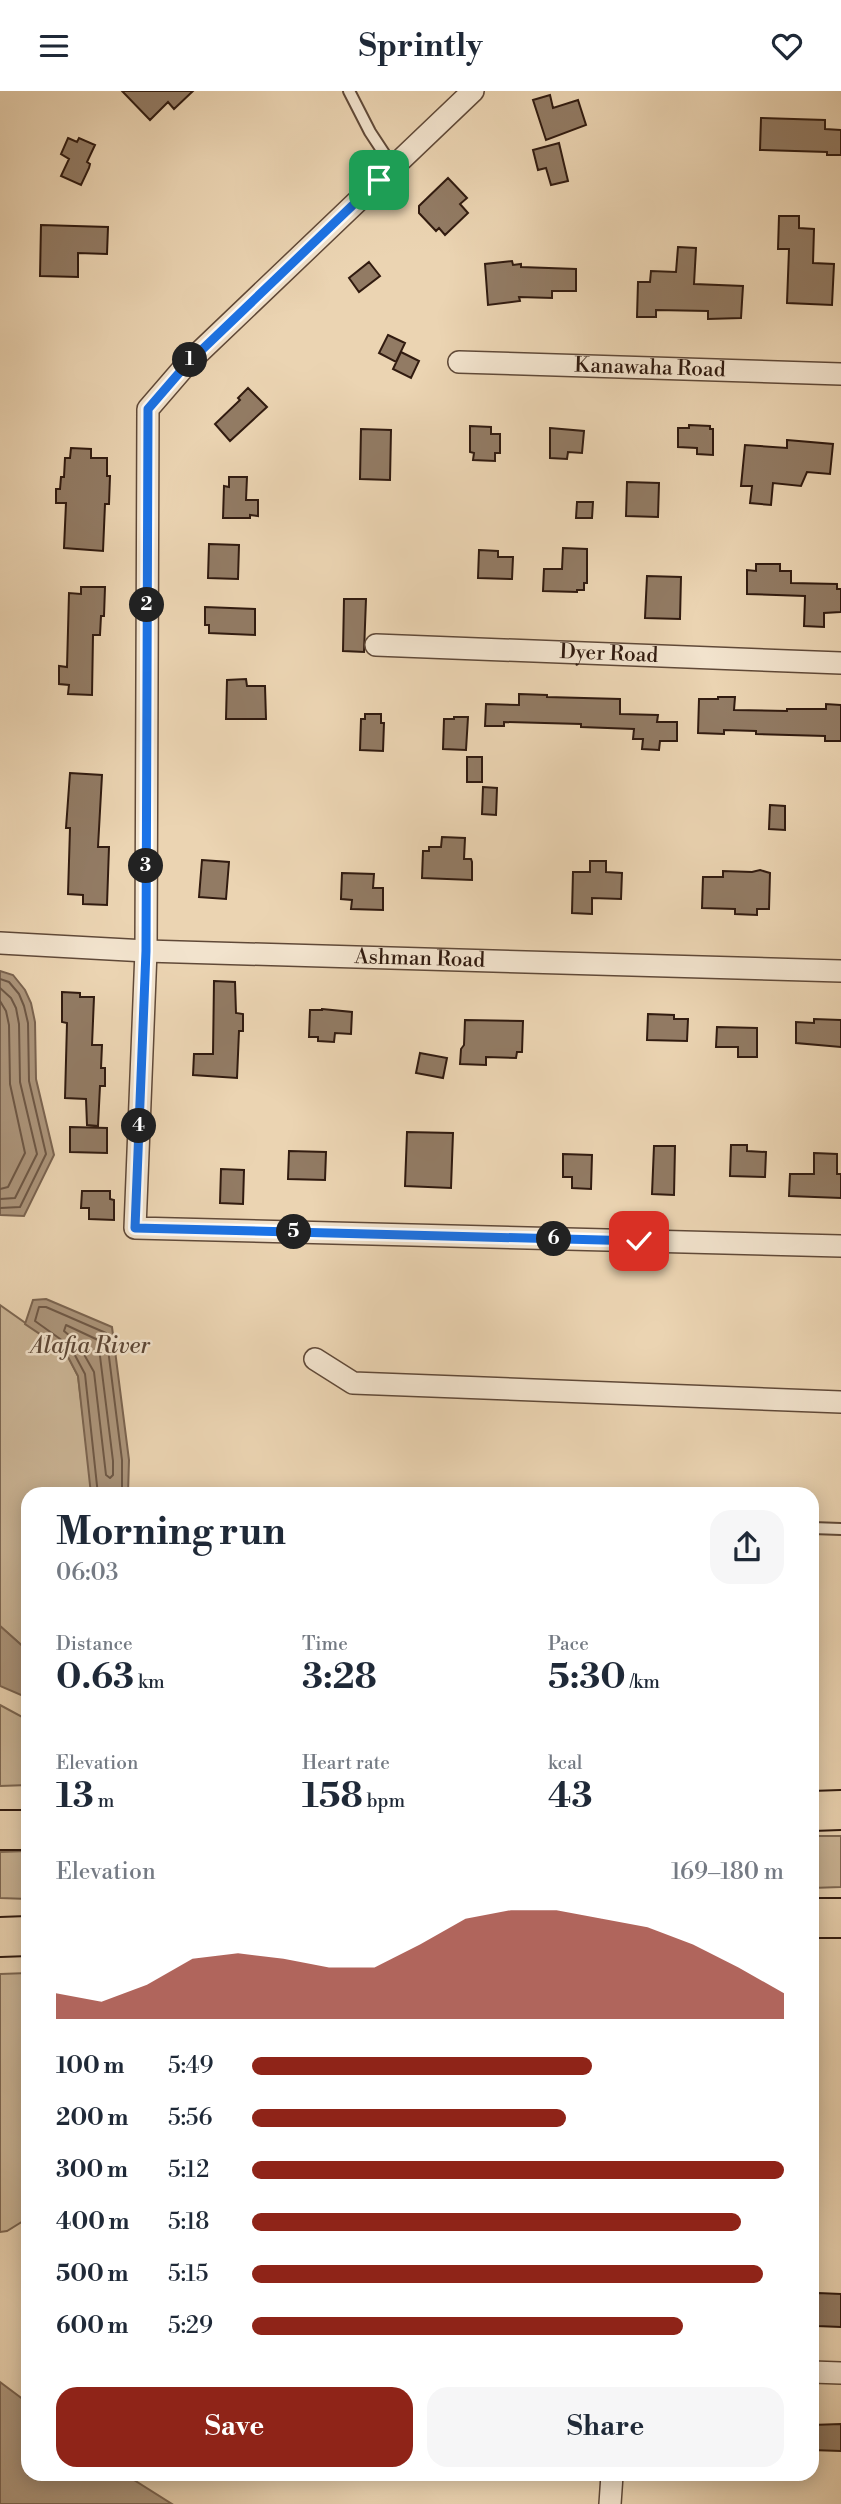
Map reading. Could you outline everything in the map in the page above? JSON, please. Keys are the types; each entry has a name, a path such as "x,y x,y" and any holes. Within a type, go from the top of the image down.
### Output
{"highway":[{"path":"819,1811 841,1810"},
{"path":"0,1831 21,1830"},
{"path":"819,1918 841,1918"},
{"path":"0,1937 21,1936"}],"street":[{"path":"474,91 186,365 148,409 146,951 135,1228 841,1245"},
{"name":"Kanawaha Road","path":"459,362 841,374"},
{"name":"Dyer Road","path":"376,645 841,663"},
{"name":"Ashman Road","path":"0,943 146,951 841,971"},
{"path":"315,1359 353,1383 841,1402"},
{"path":"819,2372 841,2373"},
{"path":"610,2504 612,2481"}],"lane":[{"path":"349,91 370,132 393,167"},
{"path":"819,1528 841,1529"}],"shaded area":[{"path":"0,1305 65,1351 78,1376 92,1487 21,1487 21,1645 0,1626"},
{"path":"0,1705 21,1716 21,1785 0,1786"},
{"path":"819,1836 841,1836 841,1887 819,1888"},
{"path":"21,1851 21,1899 0,1898 0,1852"},
{"path":"21,1973 21,2222 0,2232 0,1974"}],"water":[{"path":"0,971 13,975 31,1003 35,1022 36,1079 54,1155 24,1216 0,1215"},
{"name":"Alafia River","path":"46,1299 112,1327 129,1460 128,1487 90,1487 78,1376 65,1351 25,1324 33,1300"},
{"path":"0,1626 21,1645 21,1695 0,1686"},
{"path":"0,2382 21,2398 21,2481 136,2481 172,2504 0,2504"}],"building":[{"path":"122,91 193,91 174,109 168,102 150,120"},
{"path":"550,95 553,108 578,100 586,125 546,140 533,100"},
{"path":"761,118 825,120 825,129 841,130 841,155 827,155 827,152 760,150"},
{"path":"68,138 77,142 79,138 95,145 81,185 61,176 69,159 61,154"},
{"path":"559,143 568,181 551,185 546,168 538,170 533,150"},
{"path":"448,178 467,198 460,204 468,213 445,235 439,228 436,231 419,213 419,206"},
{"path":"779,216 799,216 799,228 814,229 813,263 834,264 832,305 787,303 789,249 778,249"},
{"path":"41,225 108,227 107,254 78,253 78,277 40,276"},
{"path":"678,247 696,248 694,284 743,286 741,318 708,319 708,311 656,310 656,317 637,317 638,282 650,282 651,271 676,272"},
{"path":"512,261 513,265 521,264 521,267 576,269 576,291 552,291 552,298 519,297 520,301 488,305 485,264"},
{"path":"369,262 380,276 359,292 349,278"},
{"path":"388,335 405,343 396,362 379,353"},
{"path":"401,352 419,361 411,378 393,369"},
{"path":"248,388 267,407 230,441 215,424 240,400 238,398"},
{"path":"689,425 710,426 710,429 713,429 713,455 697,454 697,448 678,447 678,428 689,428"},
{"path":"470,426 491,427 491,434 500,434 500,453 495,453 495,461 473,460 474,453 470,452"},
{"path":"550,428 584,431 582,453 568,452 567,459 550,458"},
{"path":"361,429 391,430 390,480 360,479"},
{"path":"787,440 833,444 830,474 807,472 801,486 773,483 771,505 750,503 752,486 741,486 745,445 787,448"},
{"path":"71,448 91,449 91,458 107,458 107,476 110,476 109,504 105,504 103,551 64,548 66,503 56,503 56,489 60,489 65,458 70,458"},
{"path":"229,477 247,477 246,500 258,500 258,516 223,518 224,486 229,487"},
{"path":"627,482 659,483 658,517 626,516"},
{"path":"577,502 593,502 592,518 576,518"},
{"path":"209,544 239,545 238,579 208,578"},
{"path":"563,548 587,549 587,583 584,583 584,590 543,591 544,569 562,569"},
{"path":"479,550 498,551 498,557 513,557 512,579 478,578"},
{"path":"756,564 780,564 780,571 791,571 791,583 837,584 837,589 841,589 841,612 824,613 824,627 804,626 805,596 747,594 747,570 756,571"},
{"path":"647,576 681,577 680,619 645,618"},
{"path":"81,587 105,587 100,635 93,635 92,695 68,694 69,685 59,684 59,666 67,667 69,593 81,594"},
{"path":"344,599 366,599 364,652 343,651"},
{"path":"205,607 255,609 255,635 209,633 209,625 205,625"},
{"path":"246,679 247,686 265,686 266,719 226,719 227,680"},
{"path":"519,694 620,699 620,714 658,715 657,722 677,722 677,741 660,741 659,750 642,749 643,739 633,739 634,729 581,727 581,724 504,722 504,726 485,726 486,704 519,705"},
{"path":"735,697 734,710 787,711 826,709 826,704 841,705 841,741 825,741 825,736 756,734 756,731 724,730 724,734 698,733 699,699"},
{"path":"365,714 381,714 381,723 384,723 383,751 360,750 361,719 365,719"},
{"path":"468,717 466,750 443,749 444,719"},
{"path":"467,757 482,757 482,782 467,782"},
{"path":"70,773 102,775 98,847 109,847 107,905 83,904 83,895 68,894 70,828 66,828"},
{"path":"483,787 497,788 496,815 482,814"},
{"path":"770,805 785,806 785,830 769,829"},
{"path":"442,837 465,838 464,859 471,859 472,880 422,878 423,851 429,851 429,847 441,847"},
{"path":"202,860 229,862 226,899 199,897"},
{"path":"590,861 606,861 606,872 622,873 621,899 592,898 592,914 572,913 573,872 590,872"},
{"path":"760,870 770,873 769,909 757,909 757,915 735,914 735,909 702,908 703,877 723,877 723,871"},
{"path":"342,873 374,874 373,888 383,888 383,910 351,909 352,900 341,899"},
{"path":"214,981 235,982 236,1013 243,1014 243,1031 239,1031 237,1078 193,1075 194,1054 213,1054"},
{"path":"62,992 80,993 80,997 94,997 92,1045 102,1045 101,1068 105,1068 105,1086 100,1086 98,1126 87,1125 86,1099 65,1098 67,1023 62,1022"},
{"path":"310,1010 352,1012 351,1034 335,1033 334,1042 318,1041 318,1037 309,1037"},
{"path":"648,1014 674,1015 674,1019 688,1019 687,1041 647,1040"},
{"path":"814,1019 841,1020 841,1047 796,1043 796,1022 814,1023"},
{"path":"465,1020 523,1021 522,1052 517,1052 516,1058 486,1057 486,1065 460,1064"},
{"path":"717,1027 757,1028 757,1057 738,1057 738,1047 716,1047"},
{"path":"420,1053 447,1058 443,1078 416,1073"},
{"path":"70,1127 107,1128 107,1153 70,1152"},
{"path":"407,1132 453,1133 451,1188 405,1186"},
{"path":"731,1145 747,1145 747,1151 766,1152 765,1177 730,1176"},
{"path":"654,1146 675,1146 674,1195 652,1194"},
{"path":"289,1151 326,1152 325,1180 288,1179"},
{"path":"814,1153 837,1154 837,1174 841,1174 841,1198 789,1196 790,1174 814,1174"},
{"path":"563,1154 592,1155 591,1189 572,1188 572,1177 563,1177"},
{"path":"221,1169 244,1170 243,1204 220,1203"},
{"path":"82,1191 110,1191 110,1199 114,1200 114,1220 89,1219 89,1208 81,1208"},
{"path":"819,2293 841,2294 841,2327 819,2326"},
{"path":"841,2424 841,2451 819,2450 819,2425"}],"route":[{"path":"379,180 186,365 148,409 146,951 135,1228 639,1241"}]}
